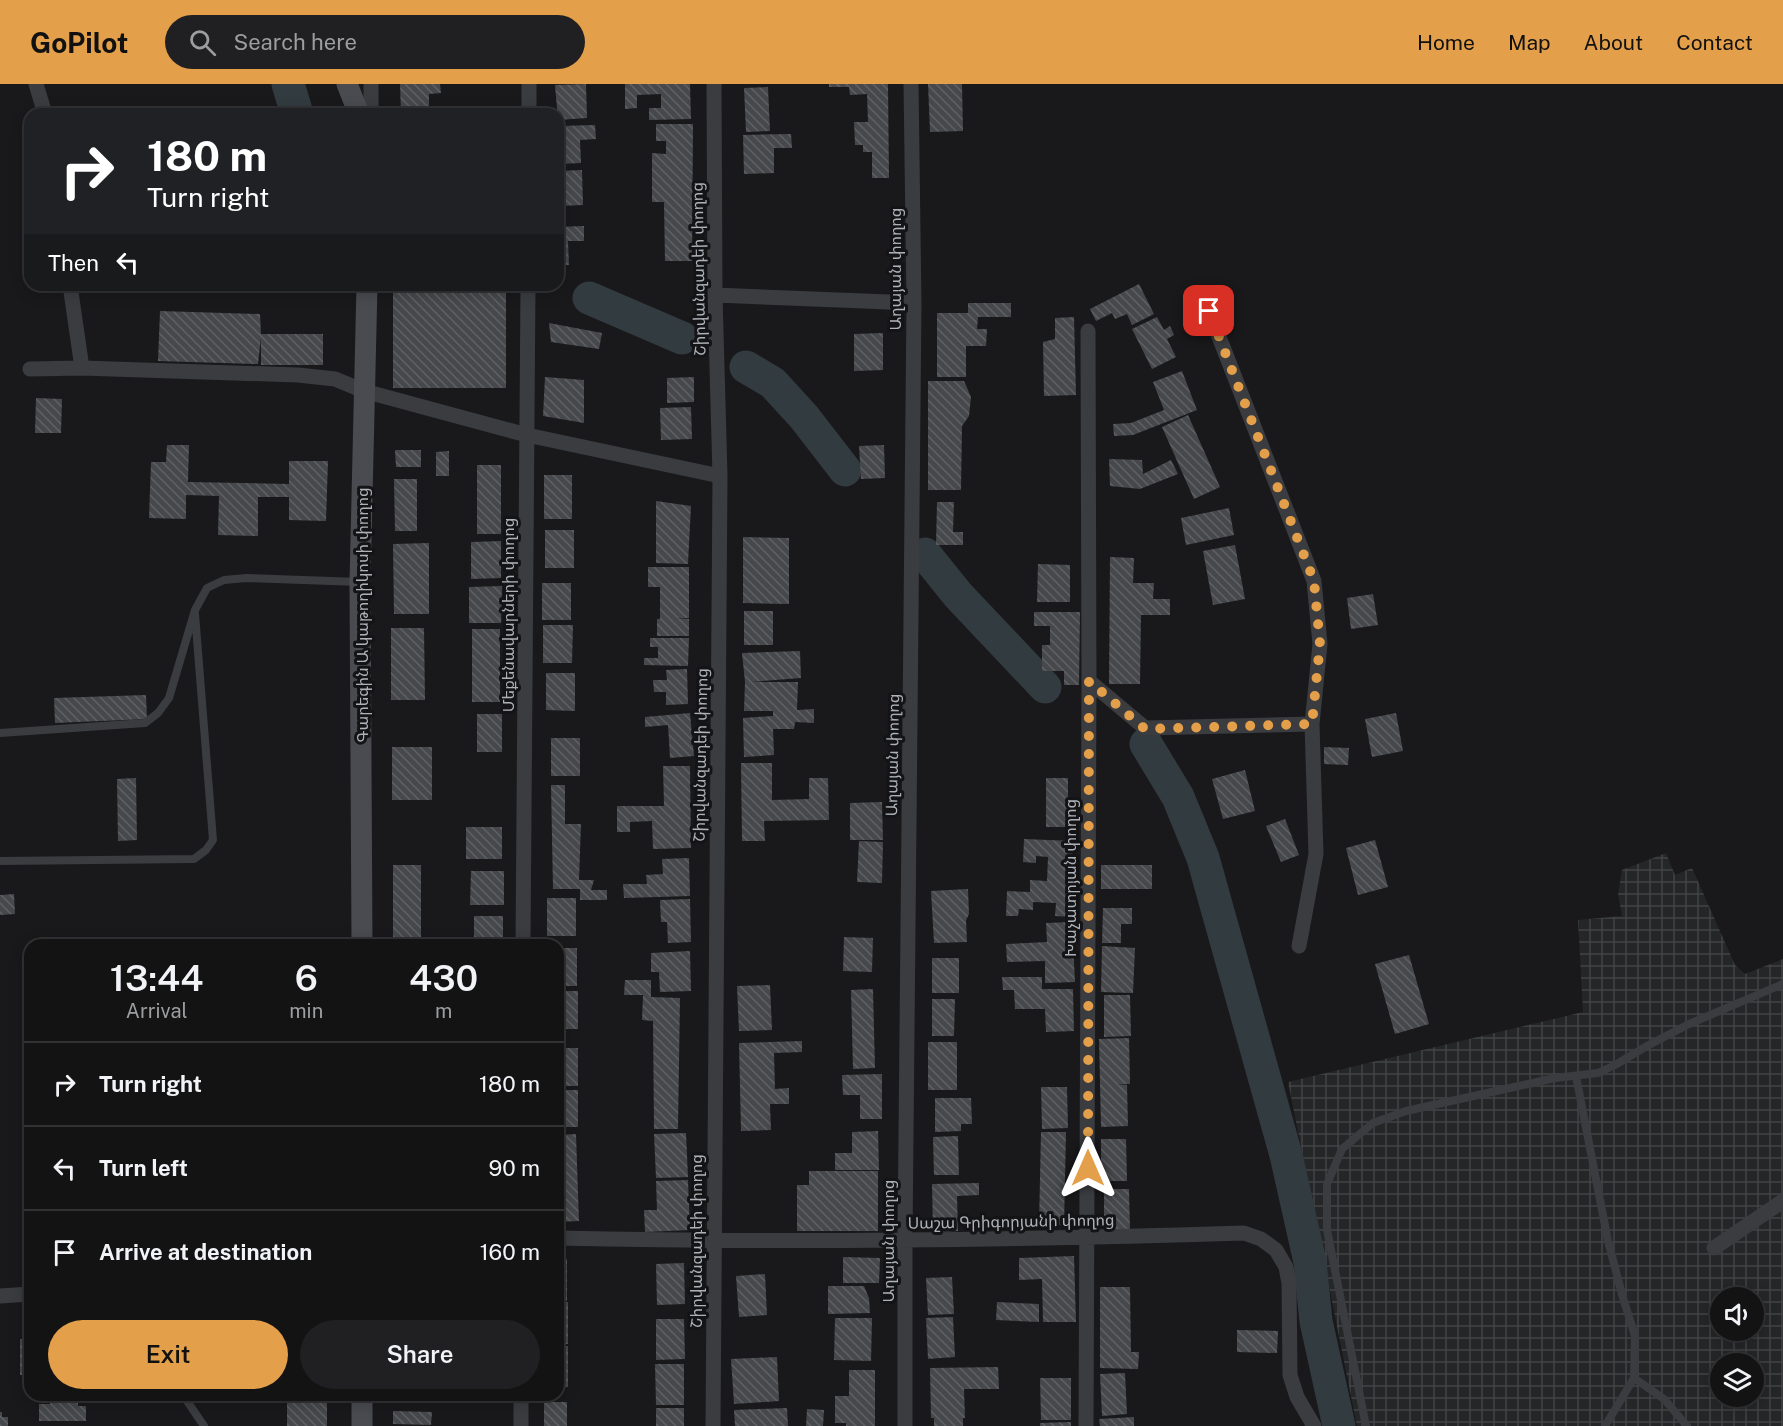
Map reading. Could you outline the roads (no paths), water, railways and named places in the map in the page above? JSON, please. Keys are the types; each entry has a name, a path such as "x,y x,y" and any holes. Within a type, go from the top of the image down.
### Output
{"street":[{"path":"36,84 43,108"},
{"path":"347,84 357,108"},
{"path":"371,84 371,108"},
{"path":"529,84 529,108"},
{"name":"Շիրվանզադեի փողոց","path":"713,1426 720,476 715,295 714,84"},
{"name":"Աղայան փողոց","path":"905,1426 914,303 911,84"},
{"path":"71,291 82,368"},
{"name":"Գարեգին Ա կաթողիկոսի փողոց","path":"362,939 360,582 367,291"},
{"name":"Մեքենավարների փողոց","path":"523,939 528,291"},
{"path":"715,295 914,303"},
{"path":"1209,311 1314,581 1320,644 1312,724 1316,855 1299,946"},
{"name":"Խաչատրյան փողոց","path":"1086,1426 1088,331"},
{"path":"30,369 82,368 298,375 335,379 364,391 527,435 720,476"},
{"path":"1089,681 1145,729 1312,724"},
{"path":"1714,1248 1783,1201"},
{"name":"Սաշա Գրիգորյանի փողոց","path":"564,1238 713,1241 905,1240 1244,1233 1261,1239 1276,1250 1286,1267 1289,1283 1290,1375 1297,1397 1314,1426"},
{"path":"0,1296 24,1294"},
{"path":"362,1426 363,1401"},
{"path":"521,1401 521,1426"}],"lane":[{"path":"0,733 145,723 158,713 170,698 195,610 207,588 224,580 246,578 360,582"},
{"path":"0,861 194,859 206,850 213,840 195,610"},
{"path":"1366,1426 1327,1230 1327,1184 1342,1149 1373,1123 1406,1111 1555,1078 1598,1073 1689,1024 1783,984"},
{"path":"1576,1076 1608,1241 1635,1336 1634,1378 1605,1426"},
{"path":"1634,1378 1665,1399 1687,1426"},
{"path":"187,1401 204,1426"}],"waterway":[{"path":"288,84 295,108"},
{"path":"589,298 682,338"},
{"path":"746,367 773,383 804,417 845,470"},
{"path":"925,554 958,595 1045,687"},
{"path":"1146,744 1178,797 1203,858 1286,1155 1310,1262 1316,1321 1339,1426"}]}
